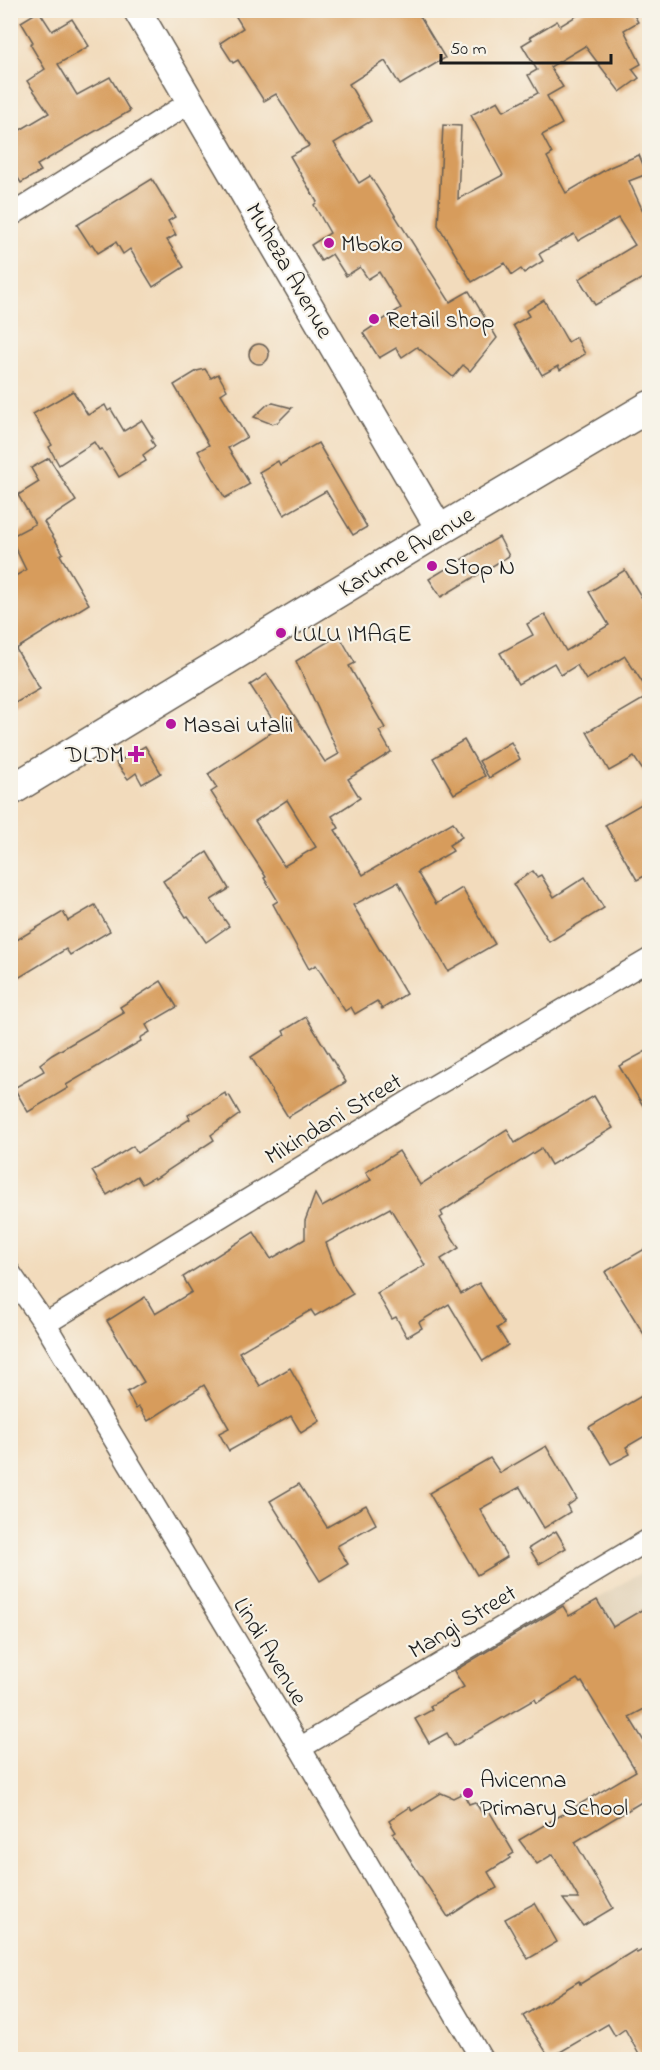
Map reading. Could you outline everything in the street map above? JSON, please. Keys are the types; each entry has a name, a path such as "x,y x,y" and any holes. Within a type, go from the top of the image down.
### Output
{"main road":[{"name":"Karume Avenue","path":"10,791 440,530 650,406"}],"street":[{"name":"Muheza Avenue","path":"137,10 440,530"},
{"path":"10,216 192,101"},
{"name":"Mikindani Street","path":"45,1324 426,1091 650,959"},
{"name":"Lindi Avenue","path":"10,1273 45,1324 300,1748 482,2060"},
{"name":"Mangi Street","path":"300,1748 650,1539"}],"shaded area":[{"path":"649,1568 649,1707 629,1719 569,1615"}],"building":[{"path":"232,10 416,10 445,58 400,85 385,61 349,84 371,121 334,143 359,183 370,176 450,302 469,291 497,338 470,371 463,365 453,377 417,347 402,357 396,348 379,358 363,333 401,308 379,272 368,279 360,267 346,276 332,254 321,261 311,245 330,233 314,205 317,202 290,156 309,146 276,94 264,101 238,60 233,63 220,43 243,28"},
{"path":"586,10 631,10 638,22 624,30 641,64 632,69 639,78 620,92 585,46 550,67 563,87 547,96 562,124 542,135 552,154 547,157 566,193 610,167 639,155 647,174 629,181 650,226 650,274 595,305 579,279 635,245 618,218 578,241 574,234 539,254 543,261 524,273 521,269 512,275 505,263 472,282 438,225 443,125 461,126 458,199 503,175 471,115 498,101 504,111 538,93 528,75 537,70 522,45 532,39 530,37 557,21 560,26"},
{"path":"39,11 52,31 72,19 89,46 58,64 77,95 110,77 130,111 37,165 41,171 21,183 10,165 10,136 49,113 27,81 45,69 30,44 33,42 21,22"},
{"path":"152,179 175,217 168,221 176,235 167,240 184,267 153,287 130,249 123,254 116,242 98,253 77,225"},
{"path":"544,300 568,342 576,337 585,354 560,370 558,366 542,375 513,325 529,316 526,311"},
{"path":"259,344 266,347 269,354 266,361 259,364 252,361 249,354 252,347"},
{"path":"205,369 211,378 218,374 227,390 221,394 247,437 228,448 250,484 225,498 198,451 209,445 174,385 197,371"},
{"path":"73,391 88,415 105,405 108,411 111,409 124,431 142,420 155,446 143,455 146,461 119,477 102,449 99,450 94,442 59,465 49,447 52,445 33,414"},
{"path":"273,403 292,408 278,422 272,424 254,417 268,404"},
{"path":"318,443 367,527 353,535 326,491 284,515 259,472 278,461 280,465"},
{"path":"49,458 76,501 44,522 63,553 60,555 89,604 16,649 40,689 10,706 10,579 26,570 10,537 35,524 18,495 39,482 31,468"},
{"path":"499,537 509,556 441,597 429,579"},
{"path":"625,570 650,611 650,694 625,656 586,680 577,665 561,675 554,663 518,684 500,653 533,635 527,624 545,614 566,651 609,625 589,592"},
{"path":"339,635 355,663 349,666 385,728 379,731 391,752 348,779 360,798 332,816 339,828 335,830 363,875 453,822 462,837 449,845 453,851 417,872 436,904 462,888 495,944 448,971 398,882 353,905 406,994 382,1009 377,1001 355,1014 351,1007 345,1011 316,965 309,969 273,904 278,901 264,878 266,877 211,792 217,788 208,774 278,728 250,685 267,674 325,762 339,754 296,661","holes":["287,800 316,847 284,866 255,821"]},
{"path":"650,695 650,781 634,757 609,771 587,732"},
{"path":"464,740 485,776 454,794 433,758"},
{"path":"511,742 520,759 489,778 479,761"},
{"path":"145,746 161,773 142,784 136,773 128,779 116,763"},
{"path":"650,799 650,873 637,880 605,825"},
{"path":"207,852 229,889 211,900 229,926 206,942 188,916 186,917 163,881"},
{"path":"533,871 537,877 541,875 554,897 585,877 604,908 549,942 513,884"},
{"path":"95,905 110,931 70,955 66,949 10,983 10,944 63,912 68,921"},
{"path":"161,981 177,1007 146,1025 150,1032 140,1038 141,1041 66,1085 68,1088 28,1112 14,1088 44,1071 40,1064 52,1055 124,1013 120,1007"},
{"path":"306,1017 346,1082 288,1117 251,1057 285,1035 283,1031"},
{"path":"650,1049 650,1117 619,1066"},
{"path":"225,1093 226,1096 229,1095 240,1114 211,1135 214,1140 155,1179 154,1177 142,1184 137,1176 107,1195 92,1171 133,1146 137,1153 190,1119 188,1115"},
{"path":"594,1096 613,1128 551,1165 541,1148 441,1212 443,1216 440,1218 459,1248 441,1259 461,1294 479,1283 504,1324 497,1328 508,1345 483,1361 449,1304 419,1322 422,1328 407,1337 396,1317 392,1319 377,1293 425,1265 390,1208 326,1243 335,1267 353,1294 315,1316 311,1310 239,1352 260,1386 290,1368 320,1421 301,1433 291,1416 229,1451 219,1433 229,1428 204,1385 148,1421 139,1407 136,1409 127,1392 144,1382 107,1321 145,1297 155,1314 192,1292 183,1277 254,1232 271,1259 305,1239 305,1221 315,1194 322,1207 371,1180 366,1172 399,1151 420,1185 507,1129 515,1143"},
{"path":"650,1246 650,1344 605,1272"},
{"path":"650,1391 650,1433 626,1447 630,1454 611,1464 589,1427"},
{"path":"546,1446 577,1499 567,1506 570,1512 544,1528 520,1487 480,1509 507,1557 477,1575 429,1493 490,1458 500,1473"},
{"path":"299,1484 327,1527 366,1505 376,1524 337,1546 348,1564 320,1581 270,1501"},
{"path":"556,1531 566,1548 539,1564 529,1548"},
{"path":"597,1600 613,1627 650,1605 650,1706 629,1717 650,1751 650,1797 575,1842 613,1908 583,1926 563,1899 579,1899 553,1854 537,1864 519,1840 636,1771 582,1682 580,1683 577,1679 537,1703 535,1699 454,1746 447,1733 429,1743 415,1719 432,1710 430,1706 464,1687 454,1671 563,1606 569,1616"},
{"path":"441,1793 453,1798 463,1793 469,1804 475,1802 482,1813 488,1809 514,1853 488,1872 497,1888 448,1917 393,1834 396,1832 389,1821 410,1807 412,1811"},
{"path":"535,1903 557,1942 528,1959 505,1919"},
{"path":"650,1946 650,2060 642,2060 625,2029 615,2036 608,2024 550,2058 523,2016 635,1950 637,1953"}],"place":[{"name":"Mboko","path":"329,243"},
{"name":"Retail shop","path":"374,319"},
{"name":"Stop N","path":"432,566"},
{"name":"LULU IMAGE","path":"281,633"},
{"name":"Masai utalii","path":"171,724"},
{"name":"DLDM","path":"136,754"},
{"name":"Avicenna Primary School","path":"468,1793"}]}
